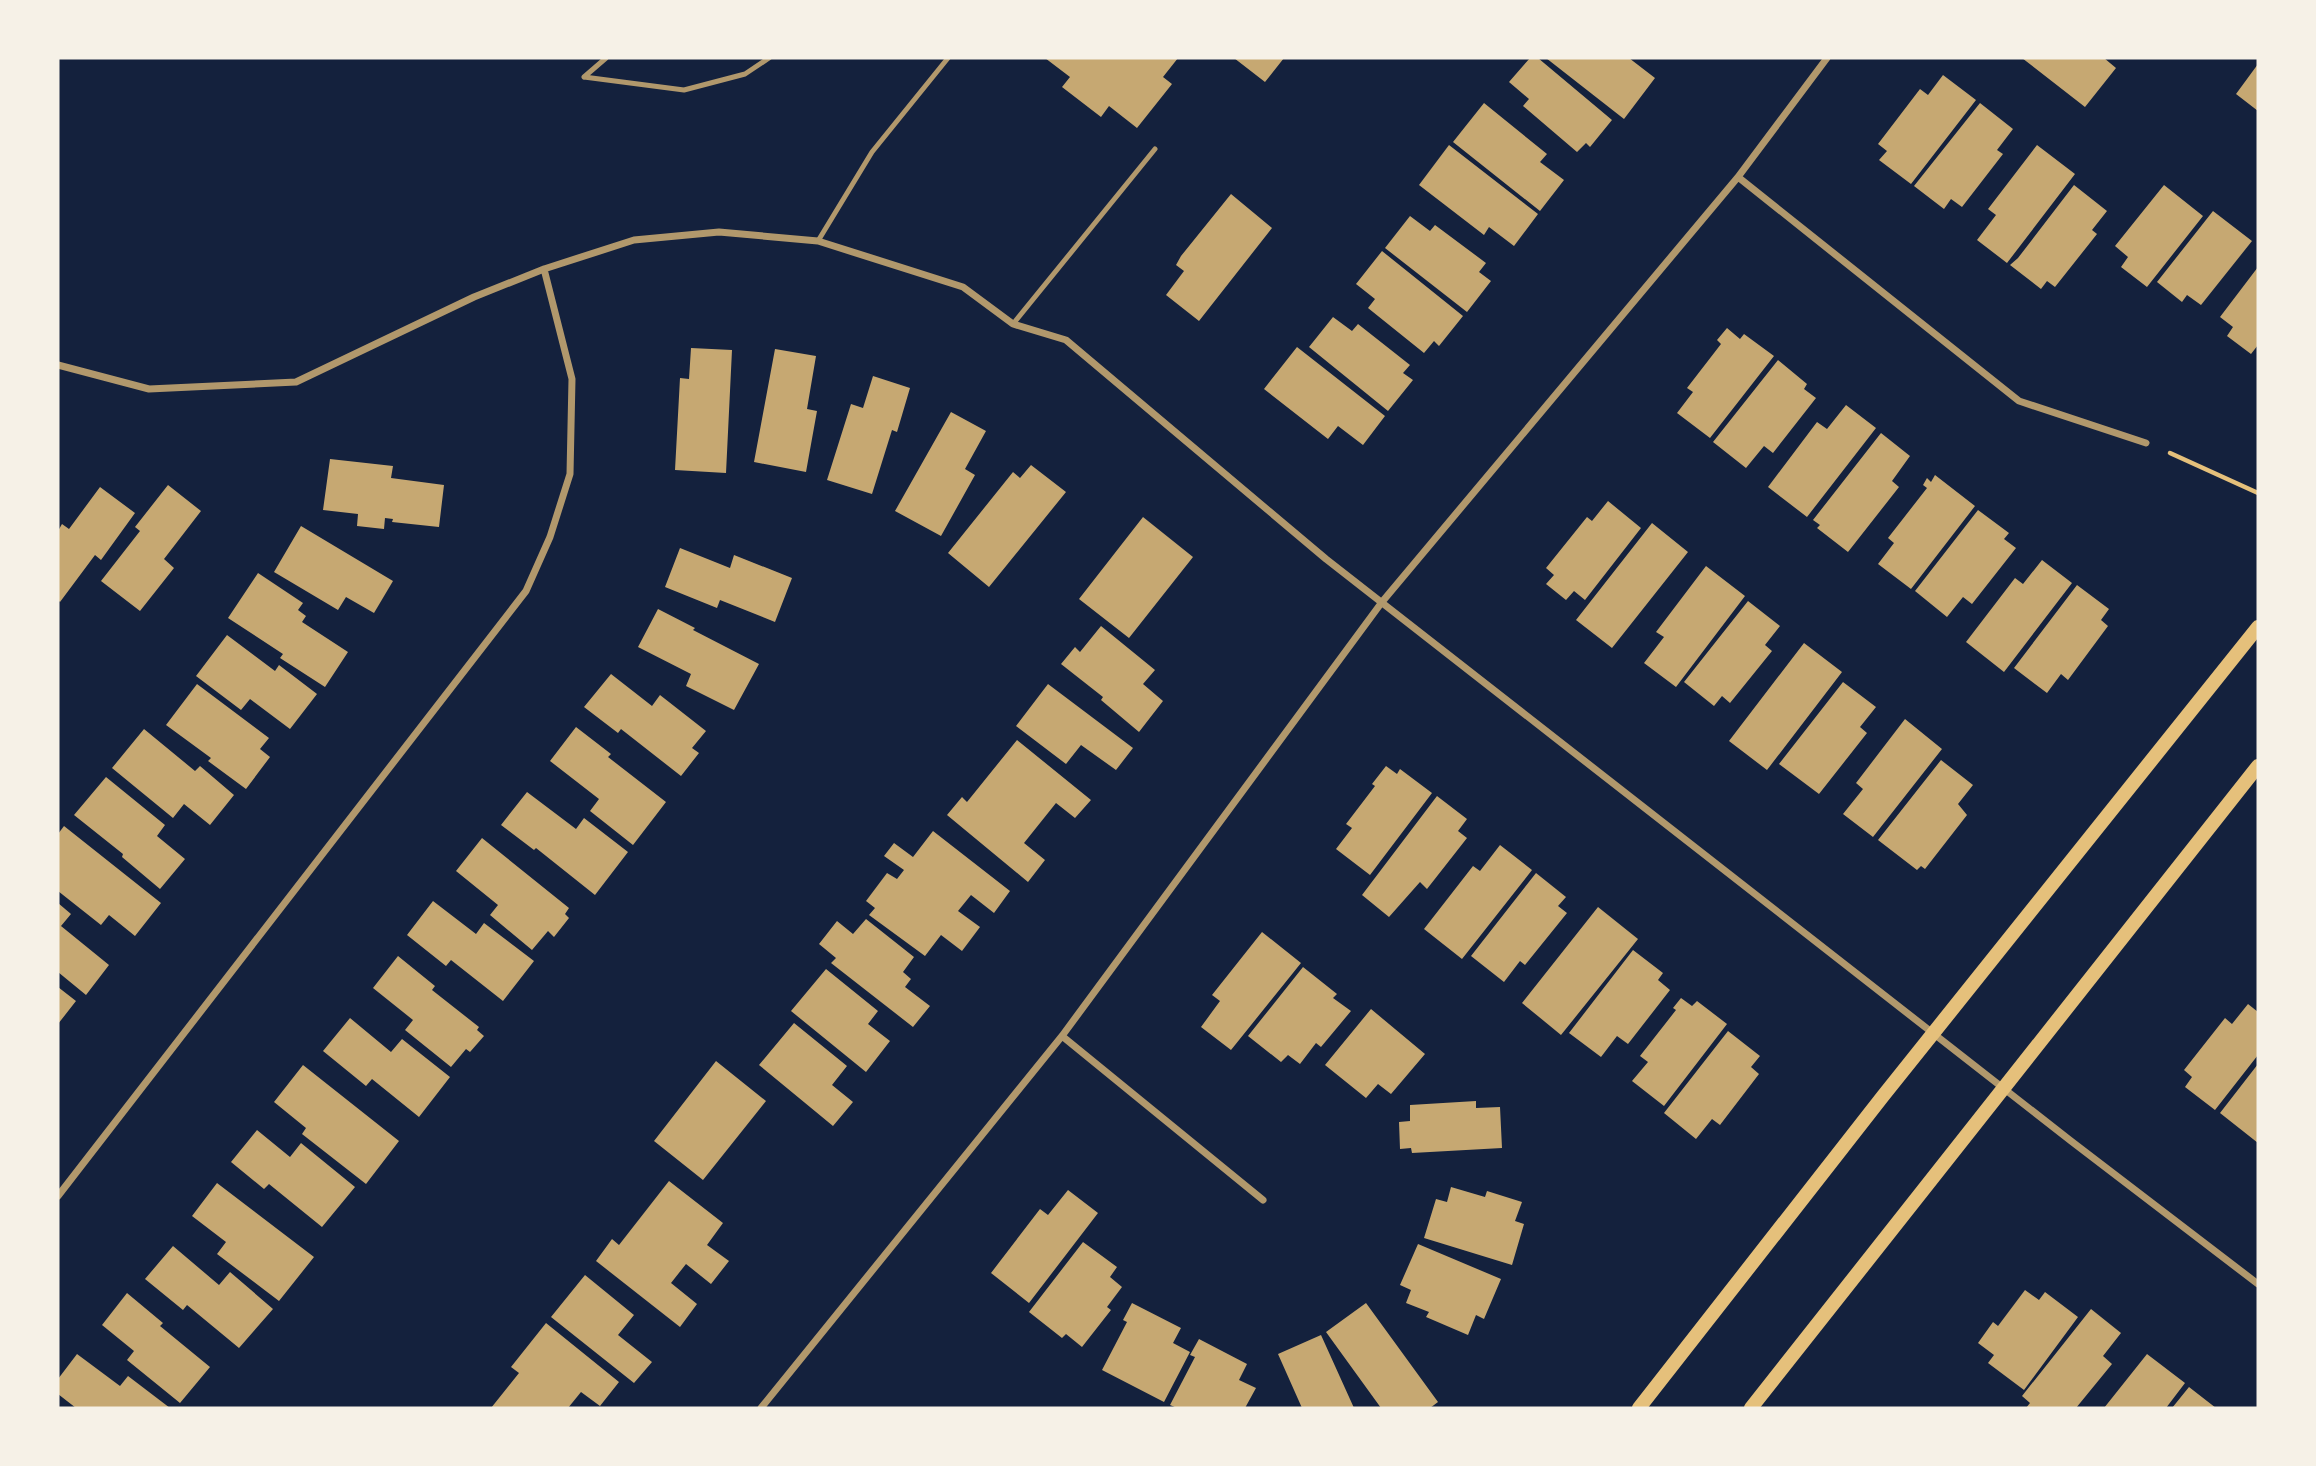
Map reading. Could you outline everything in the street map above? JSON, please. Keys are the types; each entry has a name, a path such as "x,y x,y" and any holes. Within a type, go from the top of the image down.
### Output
{"main road":[{"path":"1639,1408 1702,1325 2258,627"},
{"path":"1751,1408 2258,766"}],"street":[{"path":"761,1408 1062,1037 1382,602 1738,177 1827,58"},
{"path":"1738,177 2019,401 2146,443"},
{"path":"58,365 149,389 296,382 474,297 544,269 634,240 719,232 818,241 963,287 1013,324 1066,340 1326,558 2258,1284"},
{"path":"58,1196 526,590 550,537 570,474 572,379 544,269"},
{"path":"1062,1037 1263,1200"}],"lane":[{"path":"606,58 584,77 684,90 745,74 769,58"},
{"path":"818,241 872,152 948,58"},
{"path":"1013,324 1155,149"}],"path":[{"path":"2146,443 2258,493"}],"building":[{"path":"1045,58 1178,58 1163,77 1172,84 1137,128 1109,106 1101,117 1062,87 1070,77"},
{"path":"1234,58 1284,58 1265,82"},
{"path":"1530,58 1538,58 1612,120 1590,147 1586,143 1577,152 1523,106 1529,99 1509,82"},
{"path":"1546,58 1629,58 1655,78 1624,119"},
{"path":"2022,58 2104,58 2116,68 2085,107"},
{"path":"2258,64 2258,111 2236,94"},
{"path":"1943,75 1976,100 1911,184 1879,160 1887,151 1878,144 1920,89 1928,95"},
{"path":"1484,103 1547,154 1540,162 1564,180 1540,211 1453,142"},
{"path":"1980,103 2013,129 1997,150 2003,154 1962,207 1951,199 1944,209 1914,186"},
{"path":"1449,145 1538,214 1514,246 1489,227 1484,235 1419,185"},
{"path":"2037,145 2075,174 2007,263 1977,240 1996,215 1988,209"},
{"path":"2074,185 2107,211 2092,230 2097,234 2055,287 2047,281 2041,289 2010,265"},
{"path":"2164,185 2203,216 2147,287 2121,267 2128,257 2115,246"},
{"path":"1231,194 1272,228 1199,321 1166,295 1184,271 1176,265 1181,256"},
{"path":"2213,211 2252,241 2201,305 2187,295 2182,302 2157,282"},
{"path":"1410,216 1430,231 1435,225 1486,263 1479,272 1491,281 1467,312 1385,248"},
{"path":"1382,251 1463,316 1439,346 1434,341 1424,353 1368,308 1375,299 1356,284"},
{"path":"2258,267 2258,345 2251,354 2227,336 2233,327 2220,317"},
{"path":"1333,317 1352,331 1358,324 1410,365 1403,373 1413,380 1388,411 1309,347"},
{"path":"1727,328 1740,339 1744,334 1774,356 1710,438 1677,413 1693,392 1687,388 1721,344 1717,340"},
{"path":"1297,347 1385,416 1363,445 1338,426 1328,439 1264,389"},
{"path":"691,348 732,350 726,473 675,470 680,378 689,379"},
{"path":"775,349 816,356 807,409 817,411 806,472 754,462"},
{"path":"1778,360 1807,384 1804,389 1816,398 1773,453 1764,446 1746,468 1713,442"},
{"path":"873,376 910,388 897,432 892,430 872,494 827,480 851,404 863,408"},
{"path":"1846,405 1876,428 1807,517 1768,487 1817,422 1827,429"},
{"path":"951,412 986,431 965,469 975,475 941,536 895,511"},
{"path":"1881,433 1910,456 1892,481 1899,487 1848,552 1817,528 1820,525 1813,520"},
{"path":"330,459 393,466 391,478 444,485 439,527 392,522 393,519 385,518 384,529 357,526 358,514 323,510"},
{"path":"1031,465 1066,492 989,587 948,553 1013,472 1020,478"},
{"path":"1935,475 1975,506 1911,589 1878,564 1894,543 1888,538 1927,488 1923,485 1927,478 1931,482"},
{"path":"168,485 201,511 164,559 174,568 140,611 101,581 140,531 135,527"},
{"path":"100,487 135,513 101,560 95,555 60,602 58,531 62,524 69,529"},
{"path":"1608,501 1641,528 1585,600 1574,591 1566,600 1546,584 1554,575 1546,568 1587,517 1592,521"},
{"path":"1978,510 2009,533 2004,539 2016,548 1972,604 1963,597 1947,617 1915,591"},
{"path":"1143,517 1193,557 1129,638 1079,599"},
{"path":"1652,523 1688,552 1612,648 1576,620"},
{"path":"301,526 393,581 374,613 346,597 338,610 274,572"},
{"path":"680,548 730,568 734,555 792,578 775,622 720,600 717,608 665,587"},
{"path":"2042,560 2072,583 2004,672 1966,642 2015,578 2023,584"},
{"path":"1706,566 1745,596 1676,687 1644,663 1664,637 1656,632"},
{"path":"258,573 303,603 298,610 306,616 302,622 348,652 325,687 280,658 283,654 228,618"},
{"path":"2077,585 2109,609 2101,620 2108,626 2068,680 2061,674 2047,693 2014,668"},
{"path":"1748,601 1780,626 1765,645 1772,651 1730,703 1722,696 1714,706 1684,682"},
{"path":"658,609 759,664 734,710 686,686 691,674 638,647"},
{"path":"1101,626 1155,670 1143,684 1163,701 1139,732 1101,700 1103,697 1061,664 1075,647 1080,652"},
{"path":"227,635 275,671 279,665 317,694 290,729 250,699 241,710 196,676"},
{"path":"1804,643 1842,672 1767,770 1729,741"},
{"path":"611,674 652,706 660,695 706,731 692,748 699,753 681,776 621,729 618,733 584,707"},
{"path":"1843,682 1876,707 1860,727 1867,733 1819,794 1779,764"},
{"path":"197,684 269,738 260,749 270,757 246,789 208,761 211,758 166,725"},
{"path":"1048,684 1133,748 1116,770 1081,745 1066,764 1016,726"},
{"path":"1905,719 1942,749 1873,837 1843,814 1863,789 1856,783"},
{"path":"576,727 611,754 608,757 666,802 633,845 590,811 599,799 550,761"},
{"path":"144,729 195,771 200,766 234,795 210,825 184,804 173,818 112,768"},
{"path":"1017,740 1091,800 1075,818 1056,803 1024,843 1045,860 1028,882 947,815 962,797 967,802"},
{"path":"1941,760 1973,785 1958,804 1967,815 1925,869 1921,866 1917,870 1878,840"},
{"path":"1386,766 1397,774 1400,769 1432,793 1370,875 1336,849 1352,828 1346,824 1375,786 1372,784"},
{"path":"106,777 165,825 157,836 185,859 160,889 122,857 123,854 74,815"},
{"path":"527,792 576,829 584,818 628,852 595,895 536,848 534,850 501,825"},
{"path":"1437,796 1467,819 1458,831 1467,838 1427,889 1420,882 1389,917 1362,895"},
{"path":"64,826 161,903 135,936 109,915 101,925 58,891 58,834"},
{"path":"933,831 1010,891 994,913 971,895 958,911 980,927 962,951 941,935 925,956 869,915 875,908 866,901 887,873 897,879 904,870 884,856 894,843 913,857"},
{"path":"482,838 569,908 565,914 569,918 554,937 548,931 532,950 490,915 498,905 456,871"},
{"path":"1500,845 1532,870 1462,959 1424,929 1473,866 1480,871"},
{"path":"1536,873 1566,897 1558,906 1567,913 1525,965 1520,961 1504,982 1471,956"},
{"path":"433,901 476,934 484,923 534,961 503,1001 451,960 446,966 407,935"},
{"path":"58,903 71,914 61,926 109,965 86,995 58,972"},
{"path":"1598,907 1638,939 1561,1035 1522,1003"},
{"path":"866,919 914,957 903,972 911,979 905,987 930,1006 913,1027 831,963 836,958 819,944 837,921 853,934"},
{"path":"1262,932 1301,963 1231,1050 1201,1027 1220,1001 1212,995"},
{"path":"1633,950 1663,973 1658,980 1670,990 1628,1044 1617,1036 1601,1057 1569,1033"},
{"path":"398,956 435,986 432,990 479,1027 477,1030 484,1036 470,1052 466,1049 451,1067 405,1030 413,1020 373,988"},
{"path":"1303,967 1337,994 1333,998 1351,1011 1321,1047 1316,1043 1300,1064 1288,1055 1281,1062 1248,1036"},
{"path":"826,969 878,1011 868,1024 890,1041 866,1072 791,1011"},
{"path":"58,987 76,1001 58,1024"},
{"path":"1681,998 1692,1006 1697,1001 1727,1024 1664,1106 1632,1081 1648,1062 1640,1056 1676,1010 1673,1008"},
{"path":"2248,1004 2258,1012 2258,1055 2215,1110 2185,1087 2192,1077 2184,1070 2225,1018 2232,1024"},
{"path":"1371,1009 1425,1054 1391,1094 1378,1084 1366,1098 1325,1065"},
{"path":"350,1018 391,1052 402,1039 450,1077 419,1117 372,1079 366,1086 323,1051"},
{"path":"794,1023 847,1066 832,1085 853,1102 833,1126 759,1065"},
{"path":"1728,1031 1760,1056 1751,1067 1759,1074 1720,1125 1712,1119 1696,1139 1664,1113"},
{"path":"716,1061 766,1101 703,1180 654,1141"},
{"path":"2258,1064 2258,1143 2220,1113"},
{"path":"303,1065 399,1141 366,1184 302,1134 306,1128 274,1102"},
{"path":"1476,1101 1476,1108 1500,1107 1502,1148 1412,1153 1411,1148 1400,1149 1399,1122 1410,1121 1410,1105"},
{"path":"257,1130 290,1157 301,1143 355,1187 322,1227 269,1184 264,1189 231,1162"},
{"path":"669,1181 723,1223 707,1245 729,1261 711,1284 686,1264 671,1283 697,1304 680,1327 596,1261 612,1239 619,1245"},
{"path":"217,1183 314,1257 279,1301 217,1254 226,1242 192,1216"},
{"path":"1451,1187 1485,1197 1487,1191 1522,1202 1515,1221 1524,1224 1512,1265 1424,1238 1436,1199 1447,1202"},
{"path":"1068,1190 1098,1213 1029,1303 991,1273 1040,1209 1048,1215"},
{"path":"1083,1242 1117,1267 1110,1277 1122,1287 1107,1307 1111,1310 1082,1347 1066,1334 1062,1338 1029,1312"},
{"path":"1418,1244 1501,1279 1484,1319 1476,1315 1468,1335 1426,1317 1429,1312 1406,1303 1411,1290 1400,1285"},
{"path":"173,1246 219,1285 230,1272 273,1309 239,1348 187,1305 183,1310 145,1279"},
{"path":"585,1275 634,1315 618,1335 652,1362 634,1383 551,1317"},
{"path":"2025,1290 2039,1300 2045,1292 2078,1317 2024,1390 1988,1363 1994,1355 1978,1343 1993,1322 1998,1326"},
{"path":"127,1293 163,1323 160,1326 210,1367 180,1403 127,1360 134,1351 102,1325"},
{"path":"1132,1303 1181,1328 1173,1343 1190,1352 1164,1402 1102,1370 1127,1322 1123,1320"},
{"path":"1366,1303 1438,1402 1430,1408 1381,1408 1326,1332"},
{"path":"2091,1309 2121,1333 2103,1356 2112,1364 2076,1408 2026,1408 2030,1403 2022,1396"},
{"path":"546,1323 619,1382 600,1406 581,1392 568,1408 491,1408 519,1373 511,1367"},
{"path":"1321,1335 1354,1408 1302,1408 1278,1354"},
{"path":"1199,1339 1247,1364 1239,1380 1256,1388 1245,1408 1177,1408 1170,1405 1195,1357 1190,1355"},
{"path":"77,1354 120,1386 128,1376 170,1408 76,1408 58,1394 58,1379"},
{"path":"2147,1354 2185,1383 2166,1408 2104,1408"},
{"path":"2189,1387 2216,1408 2172,1408"}]}
